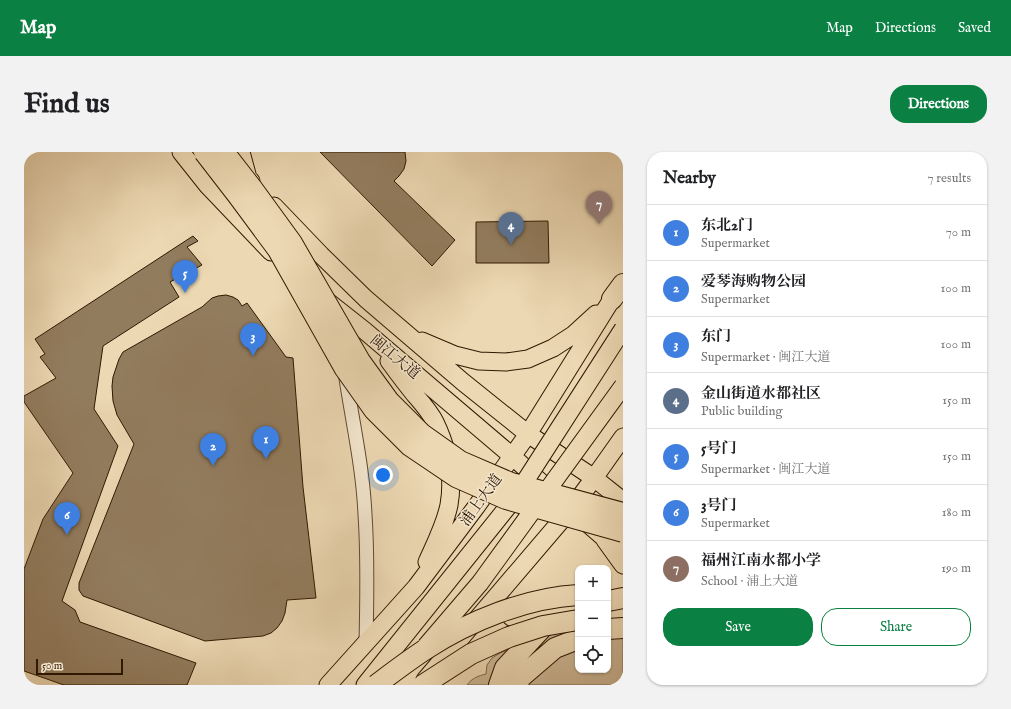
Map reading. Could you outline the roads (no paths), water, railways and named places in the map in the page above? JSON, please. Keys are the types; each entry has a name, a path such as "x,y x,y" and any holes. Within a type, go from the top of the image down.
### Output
{"highway":[{"path":"204,152 278,250 345,369 374,410 410,446 456,477 506,499 623,532"},
{"path":"224,152 292,244 360,360 388,400 422,434 460,461 511,483 623,513"},
{"path":"611,594 623,594"},
{"path":"376,685 426,649 465,627 500,612 539,601 575,595"},
{"path":"611,600 623,598"},
{"path":"499,685 505,668 543,627 575,612"},
{"path":"611,619 623,619"},
{"path":"423,685 471,654 509,637 543,626 575,621"},
{"path":"611,629 623,628"},
{"path":"518,685 520,678 555,648 575,640"}],"main road":[{"name":"闽江大道","path":"181,152 208,186 275,257 365,331 512,456 602,536 623,548"},
{"name":"闽江大道","path":"241,152 248,178 281,214 366,300 463,382 528,434 594,478 623,500"},
{"path":"404,332 455,355 479,361 506,362 528,359 553,348 573,335 619,289"},
{"name":"浦上大道","path":"328,685 416,587 476,507 528,434 619,289"},
{"path":"365,685 510,504 623,329"},
{"path":"365,331 432,417 448,460 450,472 449,505 444,521 416,587"},
{"path":"391,685 480,583 623,386"},
{"path":"420,685 571,509 623,437"},
{"path":"602,536 623,565"},
{"path":"467,630 524,613 575,608"},
{"path":"611,608 623,609"}],"lane":[{"path":"331,304 344,368 362,479 368,586 366,643"}],"place":[{"name":"福州江南水都小学","path":"599,224"},
{"name":"金山街道水都社区","path":"511,245"},
{"name":"5号门","path":"185,293"},
{"name":"东门","path":"253,356"},
{"name":"东北2门","path":"266,459"},
{"name":"爱琴海购物公园","path":"213,466"},
{"name":"3号门","path":"67,535"}]}
